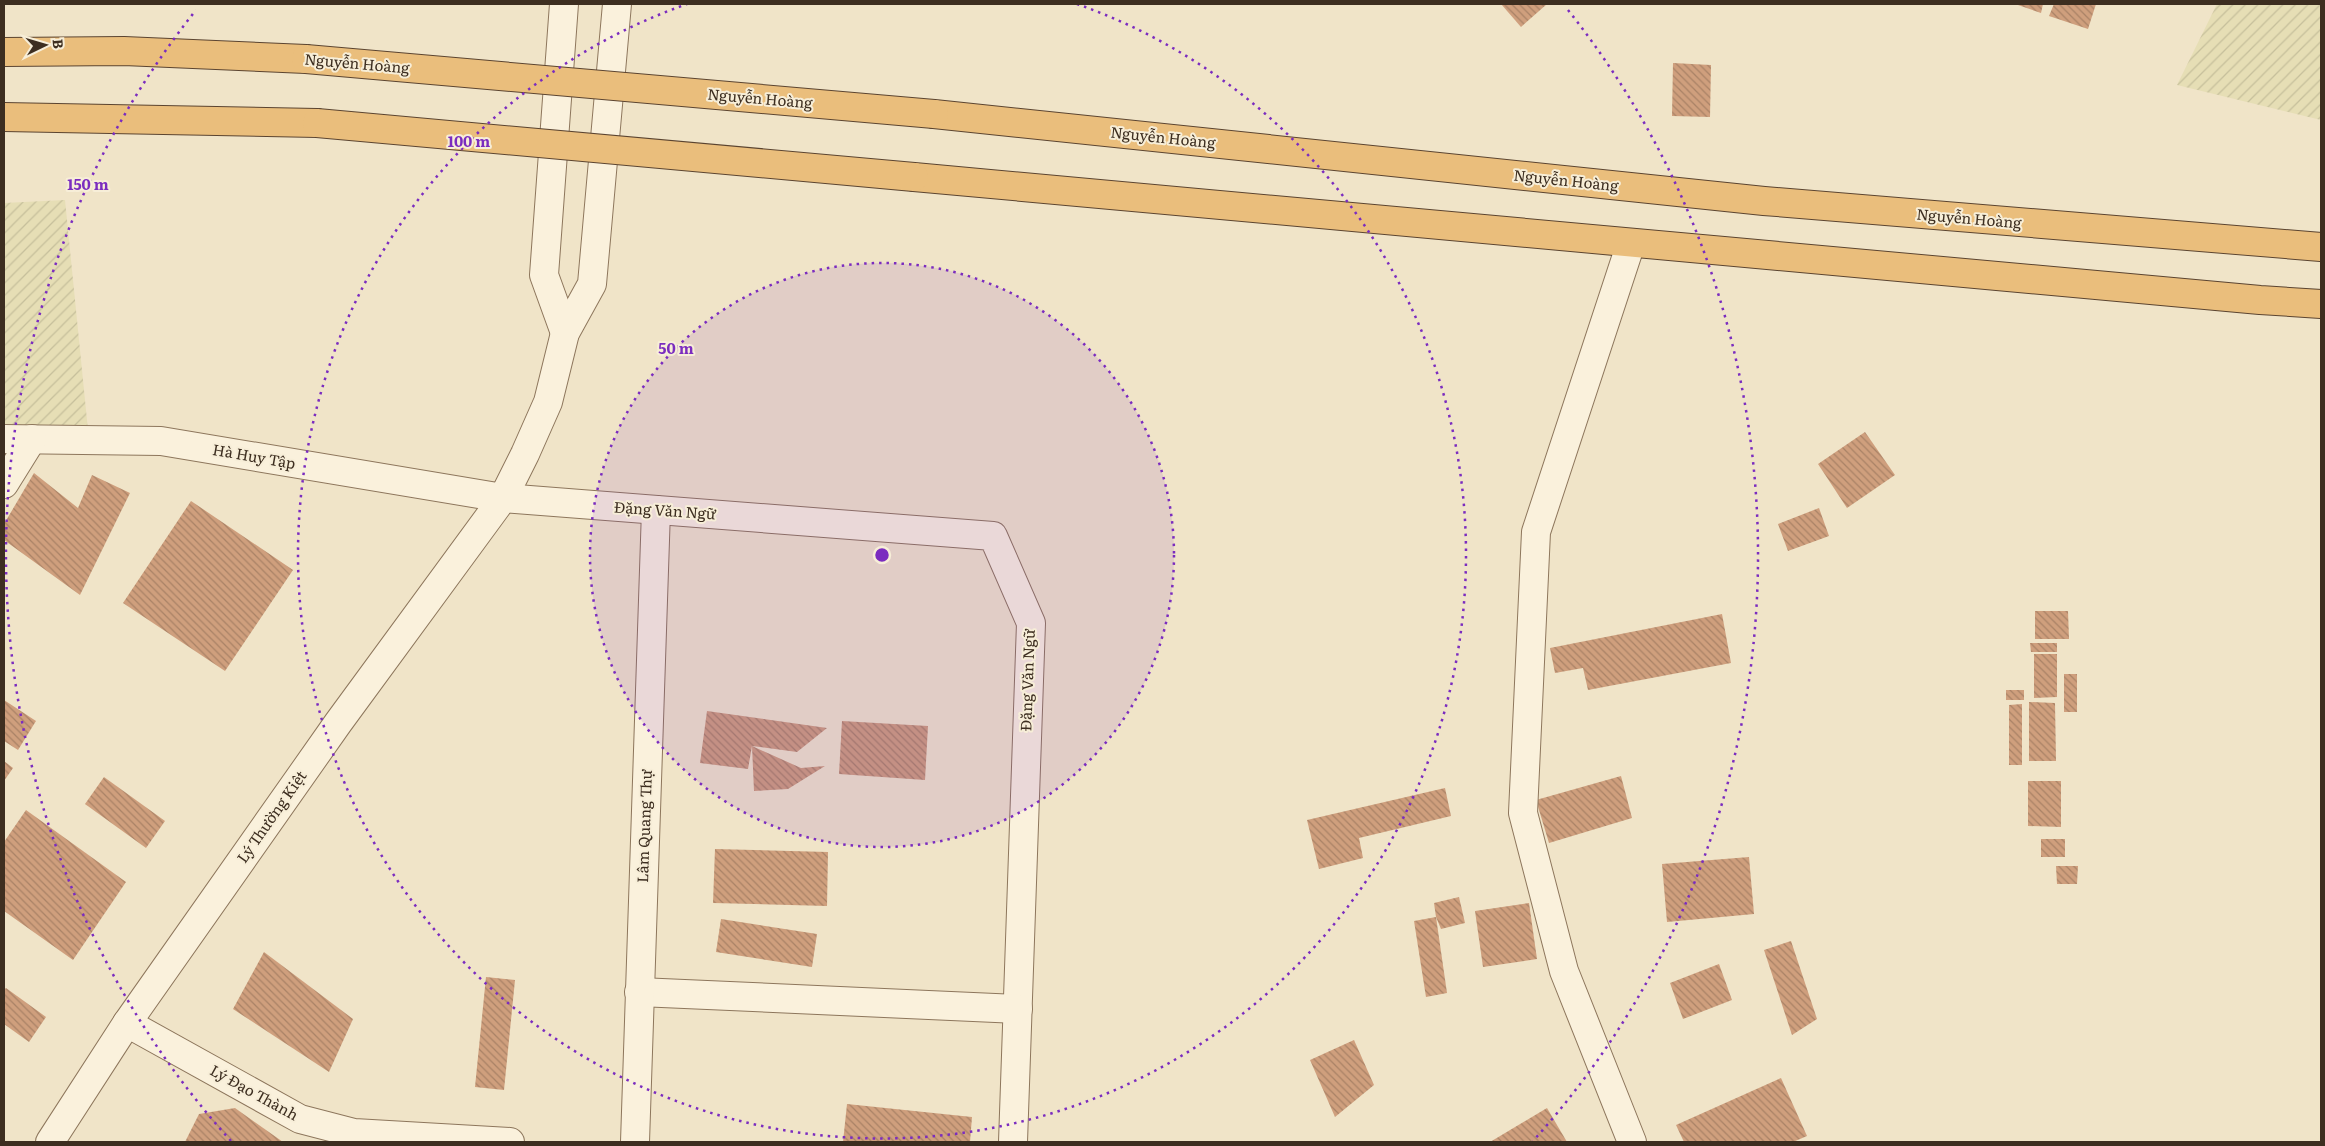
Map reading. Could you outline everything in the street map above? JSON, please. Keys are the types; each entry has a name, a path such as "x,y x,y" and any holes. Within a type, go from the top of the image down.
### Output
{"highway":[{"name":"Nguyễn Hoàng","path":"4,52 124,51 306,59 934,114 1764,202 2321,247"},
{"path":"4,117 317,122 1631,243 2321,304"}],"street":[{"path":"564,4 544,276 565,333"},
{"name":"Lý Thường Kiệt","path":"50,1142 127,1023 338,723 503,498 548,402 565,333 592,284 617,4"},
{"path":"1631,243 1536,532 1523,813 1564,971 1632,1142"},
{"name":"Hà Huy Tập","path":"4,438 161,441 503,498"},
{"path":"4,484 32,439"},
{"name":"Đặng Văn Ngữ","path":"503,498 993,536 1031,623 1014,1142"},
{"name":"Lâm Quang Thự","path":"635,1142 656,510"},
{"path":"639,992 1018,1009"},
{"name":"Lý Đạo Thành","path":"127,1023 300,1119 354,1132 510,1142"}],"shaded area":[{"path":"2217,4 2321,4 2321,120 2177,85"},
{"path":"65,200 89,440 4,438 4,203"}],"building":[{"path":"1501,4 1547,4 1521,27"},
{"path":"2015,4 2043,4 2041,13"},
{"path":"2054,4 2096,4 2088,29 2049,16"},
{"path":"1673,63 1711,65 1710,117 1672,116"},
{"path":"1865,432 1895,475 1847,508 1818,464"},
{"path":"34,473 78,508 92,475 130,493 80,595 4,540 4,524"},
{"path":"191,501 293,570 225,671 123,603"},
{"path":"1819,508 1829,536 1788,551 1778,524"},
{"path":"2035,611 2068,611 2069,639 2035,639"},
{"path":"1722,614 1731,663 1588,690 1583,668 1555,673 1550,648"},
{"path":"2030,643 2057,643 2057,652 2031,652"},
{"path":"2034,654 2057,654 2057,697 2034,698"},
{"path":"2064,674 2077,674 2077,712 2064,712"},
{"path":"2006,690 2024,690 2024,700 2006,700"},
{"path":"4,700 36,721 18,750 4,741"},
{"path":"2029,702 2055,703 2056,761 2029,761"},
{"path":"2022,704 2022,765 2009,765 2009,705"},
{"path":"707,711 827,728 797,752 752,746 748,769 700,763"},
{"path":"842,721 928,726 925,780 839,774"},
{"path":"752,746 801,768 825,766 788,789 754,791"},
{"path":"4,761 13,768 4,781"},
{"path":"1621,776 1632,818 1549,843 1536,800"},
{"path":"104,777 165,821 146,848 85,804"},
{"path":"2028,781 2061,781 2061,827 2028,826"},
{"path":"1445,788 1451,816 1359,838 1363,858 1319,869 1307,820"},
{"path":"26,810 126,882 73,960 4,911 4,842"},
{"path":"2041,839 2065,839 2065,857 2041,857"},
{"path":"715,849 828,852 827,906 713,903"},
{"path":"1749,857 1754,914 1667,922 1662,864"},
{"path":"2056,866 2078,866 2077,884 2057,884"},
{"path":"1459,897 1465,923 1441,929 1436,917 1434,903"},
{"path":"1529,903 1537,959 1483,967 1475,911"},
{"path":"1436,917 1447,993 1426,997 1414,921"},
{"path":"721,919 817,934 812,967 716,952"},
{"path":"1791,941 1817,1019 1792,1035 1764,950"},
{"path":"264,952 353,1019 329,1072 233,1009"},
{"path":"1719,964 1732,1000 1683,1019 1670,983"},
{"path":"486,977 515,980 504,1090 475,1087"},
{"path":"6,988 46,1017 29,1042 4,1024 4,990"},
{"path":"1354,1040 1374,1085 1335,1117 1310,1060"},
{"path":"1781,1078 1807,1136 1793,1142 1684,1142 1676,1125"},
{"path":"847,1104 972,1117 970,1142 843,1142"},
{"path":"235,1108 283,1142 185,1142 199,1114"},
{"path":"1547,1108 1567,1142 1490,1142"}]}
